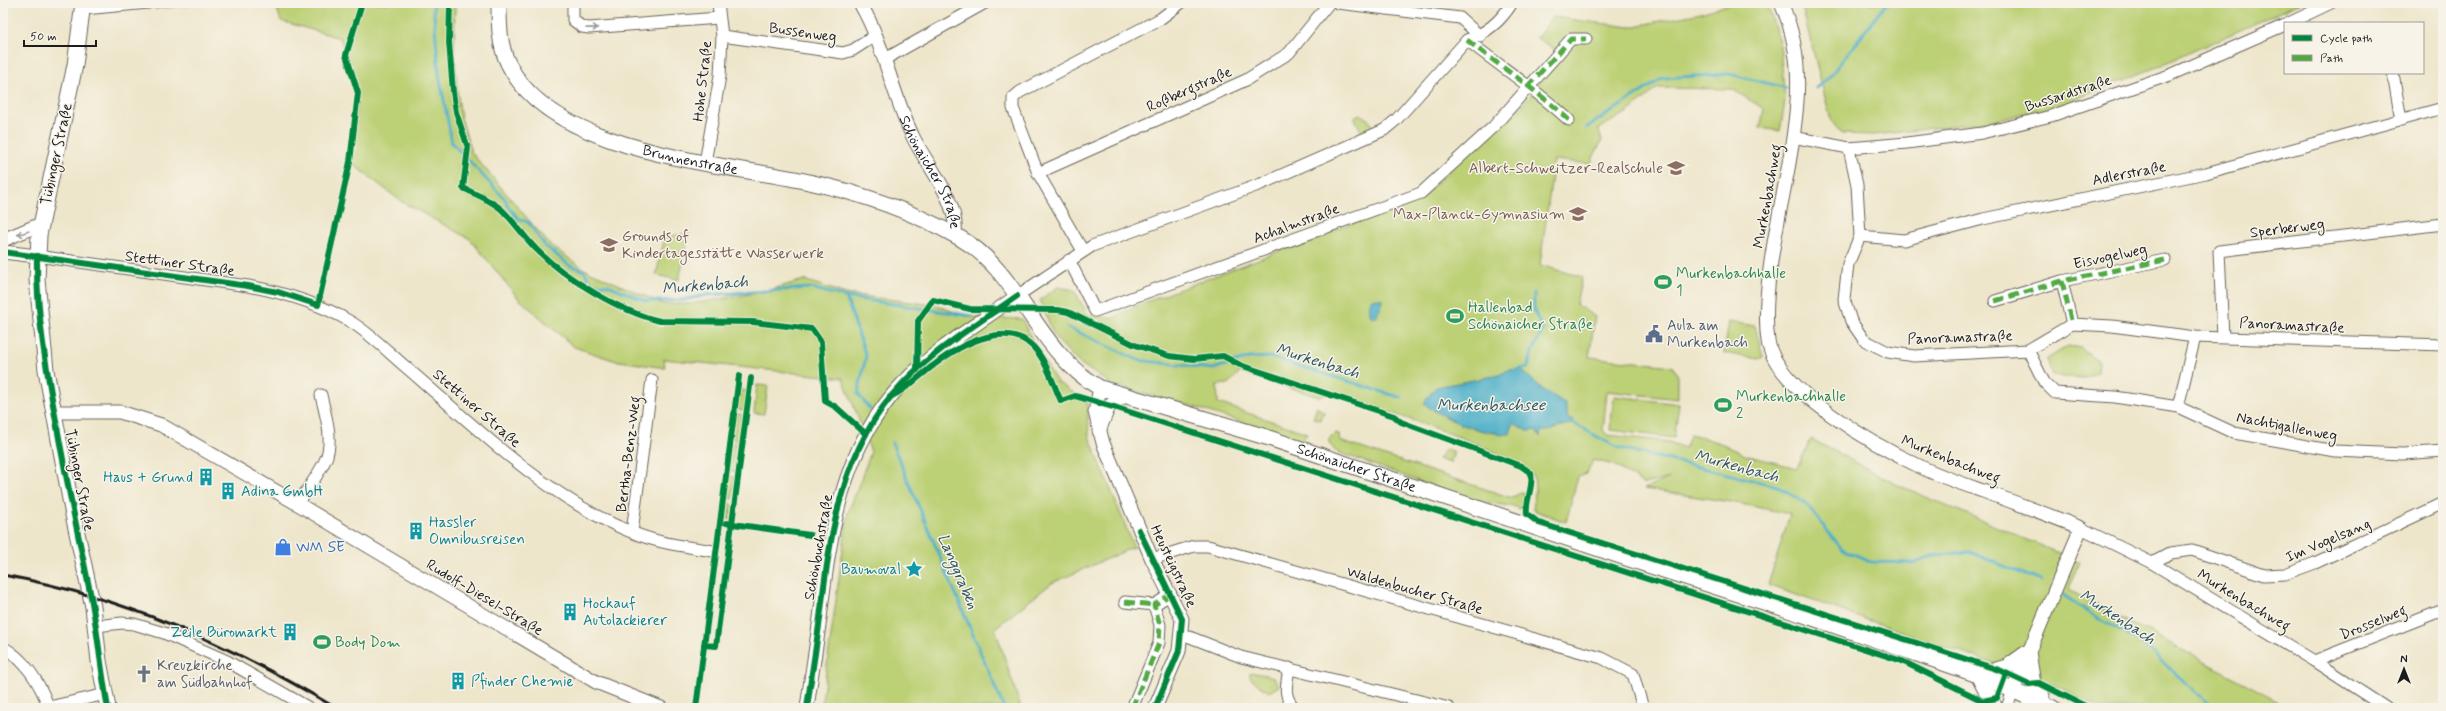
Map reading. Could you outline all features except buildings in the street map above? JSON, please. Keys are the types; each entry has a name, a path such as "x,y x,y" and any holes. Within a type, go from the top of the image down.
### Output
{"main road":[{"name":"Brunnenstraße","path":"499,3 501,41 506,58 521,84 566,121 594,135 706,163 835,188 905,212 955,235"},
{"name":"Tübinger Straße","path":"83,6 75,65 41,224 37,256 39,323 67,488 96,626 99,661 107,701"},
{"name":"Schönaicher Straße","path":"955,235 986,258 1017,296 1056,352 1079,374 1100,388 1273,439 1632,560 1808,616 1978,675 2013,690 2045,707"},
{"path":"1995,708 1978,675 2007,667 2028,652 2032,680 2045,707"}],"street":[{"path":"83,6 148,3"},
{"path":"573,3 573,20 582,27 588,28 719,18"},
{"name":"Hohe Straße","path":"706,163 720,76 722,36 718,3"},
{"name":"Schönaicher Straße","path":"860,3 876,34 914,138 951,204 956,217 955,235"},
{"path":"885,59 985,3"},
{"path":"1083,251 1038,173 1013,108 1013,98 1020,92 1160,19 1181,3"},
{"name":"Roßbergstraße","path":"1038,173 1246,80 1289,54 1329,3"},
{"path":"1338,3 1460,18 1480,36"},
{"path":"1017,296 1083,251 1261,184 1384,130 1396,120 1467,40 1480,36 1502,19 1512,3"},
{"name":"Murkenbachweg","path":"1781,3 1796,44 1799,84 1793,137 1773,256 1767,319 1768,342 1786,376 1802,393 1820,407 1898,456 1931,472 2112,541 2152,563 2314,660 2386,708"},
{"path":"2291,22 2331,3"},
{"name":"Bussardstraße","path":"1849,148 1908,143 1982,133 2051,116 2170,75 2284,25"},
{"name":"Bussenweg","path":"722,36 843,52 852,50 876,34"},
{"name":"Achalmstraße","path":"1069,260 1095,312 1421,193 1494,126 1571,39 1586,39"},
{"path":"1467,40 1527,87 1550,102 1569,120"},
{"path":"2394,74 2401,120"},
{"name":"Adlerstraße","path":"1860,236 1904,240 1983,218 2206,173 2443,108"},
{"path":"1793,137 1849,148"},
{"name":"Panoramastraße","path":"1849,148 1857,185 1860,236 1848,264 1844,299 1851,321 1864,340 1888,352 1914,356 2028,350 2072,324 2112,326 2195,337 2223,336 2443,345"},
{"path":"3,240 41,224"},
{"name":"Sperberweg","path":"2223,336 2219,251 2443,224"},
{"path":"3,252 37,256"},
{"name":"Stettiner Straße","path":"37,256 248,286 278,292 318,305 352,323 528,470 594,514 632,532 662,542 713,551"},
{"name":"Eisvogelweg","path":"1995,301 2062,281 2165,260"},
{"name":"Eisvogelweg","path":"2062,281 2072,324"},
{"name":"Schönbuchstraße","path":"807,708 831,538 838,501 856,452 890,397 903,383 931,358 1017,296"},
{"path":"2178,407 2195,337"},
{"name":"Panoramastraße","path":"2028,350 2044,382 2055,393 2115,397 2178,407"},
{"name":"Bertha-Benz-Weg","path":"632,532 652,380"},
{"name":"Heusteigstraße","path":"1100,388 1095,412 1099,431 1152,559 1171,594 1182,619 1182,634 1179,651 1155,708"},
{"path":"298,504 326,457 329,444 327,421 321,395"},
{"path":"1099,431 1109,406 1124,396"},
{"name":"Nachtigallenweg","path":"2178,407 2234,433 2335,451 2403,454 2443,451"},
{"name":"Rudolf-Diesel-Straße","path":"54,412 110,411 129,414 152,421 298,504 596,682 661,708"},
{"name":"Im Vogelsang","path":"2152,563 2171,553 2192,550 2264,575 2285,574 2315,563 2443,503"},
{"path":"2007,708 2028,652 2081,528"},
{"name":"Waldenbucher Straße","path":"1152,559 1194,546 1208,546 1602,658 1633,674 1643,708"},
{"path":"1125,602 1154,605 1171,594"},
{"path":"1132,708 1159,643 1160,625 1154,605"},
{"name":"Drosselweg","path":"2314,660 2443,610"},
{"path":"96,626 122,623 134,624 164,633 227,661 309,708"},
{"path":"1182,634 1241,657 1449,708"},
{"path":"3,647 20,659 29,669 38,682 49,707 107,701"},
{"path":"1289,668 1285,693 1290,704 1295,708"}],"green space":[{"path":"154,3 207,3 155,9"},
{"path":"275,3 455,3 454,48 457,90 461,118 471,152 550,245 584,269 663,304 691,304 762,292 804,280 846,294 934,305 970,317 1022,319 1037,350 1057,382 1087,402 1089,436 1134,547 1052,583 995,628 1021,708 821,708 848,513 871,452 843,378 664,359 665,368 613,360 574,347 518,298 470,239 402,202 350,162 358,93 340,38 281,21"},
{"path":"1733,3 1767,3 1780,45 1785,101 1780,131 1760,128 1764,109 1732,89 1658,88 1628,112 1598,129 1602,140 1590,164 1554,160 1540,265 1582,277 1576,304 1595,317 1589,357 1673,366 1678,376 1678,399 1607,391 1603,430 1608,435 1669,442 1685,448 1691,434 1723,444 1745,455 1797,468 1811,439 1898,485 2080,562 2069,590 2271,697 2287,708 2100,708 2057,686 1768,585 1790,514 1731,502 1644,489 1670,478 1643,484 1614,465 1593,460 1587,474 1578,477 1566,522 1533,510 1535,484 1533,476 1522,466 1472,442 1330,393 1319,397 1240,372 1228,384 1217,385 1218,403 1307,433 1302,442 1194,407 1112,385 1078,362 1058,341 1053,333 1040,300 1058,287 1074,290 1088,315 1112,318 1141,304 1423,196 1517,104 1519,110 1540,82 1566,56 1537,38 1552,17 1630,27 1701,13"},
{"path":"1801,3 2301,3 2157,67 2057,106 1986,122 1874,135 1842,134 1831,121"},
{"path":"1360,114 1370,121 1374,129 1362,133 1354,117"},
{"path":"689,233 679,280 656,275 665,237"},
{"path":"1729,322 1755,326 1763,357 1758,359 1724,353"},
{"path":"2068,346 2081,348 2099,361 2098,372 2085,378 2052,376 2047,359"},
{"path":"757,385 768,386 764,414 754,413"},
{"path":"740,390 747,391 744,411 737,410"},
{"path":"1614,396 1679,404 1674,438 1610,430"},
{"path":"1317,407 1324,412 1321,420 1313,418"},
{"path":"737,414 743,415 740,441 733,440"},
{"path":"1336,433 1339,434 1340,441 1512,498 1521,492 1526,494 1520,509 1510,505 1471,500 1335,451 1329,443 1329,438"},
{"path":"733,443 740,444 736,472 729,471"},
{"path":"1446,449 1454,452 1450,463 1438,459"},
{"path":"729,476 735,477 732,499 726,498"},
{"path":"725,503 732,504 730,519 723,518"},
{"path":"1251,672 1274,677 1279,686 1269,692 1252,680 1249,674"}],"water":[{"path":"1374,298 1382,299 1381,309 1378,312 1377,317 1372,317 1369,312 1370,301"},
{"name":"Murkenbachsee","path":"1520,369 1545,391 1565,403 1568,419 1574,420 1573,424 1541,431 1540,437 1535,430 1528,431 1513,423 1510,434 1488,432 1466,426 1444,416 1424,404 1426,399 1436,387 1499,375 1508,370"}],"waterway":[{"name":"Murkenbach","path":"433,3 439,74 452,143 505,199 508,206 518,218 529,223 544,245 569,265 584,271 593,284 608,285 646,301 684,300 707,295 810,288 846,297 972,316"},
{"path":"1817,88 1831,75 1885,5 1890,3"},
{"path":"1586,128 1663,78 1729,74 1787,88"},
{"path":"1520,369 1528,367 1533,349 1543,330 1534,311 1534,293"},
{"name":"Langgraben","path":"846,297 866,356 858,394 870,409"},
{"name":"Murkenbach","path":"1067,327 1138,360 1213,369 1249,358 1270,357 1402,398"},
{"name":"Murkenbach","path":"1571,422 1616,447 1777,486 1805,503 1842,549 1872,562 1915,563 1930,556 1969,552 2041,581"},
{"name":"Langgraben","path":"892,443 1004,708"},
{"name":"Murkenbach","path":"2062,594 2100,620 2138,640 2214,708"},
{"name":"Murkenbach","path":"2257,708 2270,708"}],"railway":[{"path":"3,575 48,584 92,596 176,626 256,664 336,708"}],"marked path":[{"path":"1527,87 1571,39 1586,39"},
{"path":"1467,40 1532,89 1569,120"},
{"path":"1995,301 2062,281 2165,260"},
{"path":"2062,281 2072,324"},
{"path":"1132,708 1159,643 1160,625 1154,605 1171,594"},
{"path":"1125,602 1154,605"}],"cycle path":[{"path":"3,252 248,286 278,292 318,305 350,162 358,93 346,55 362,3"},
{"path":"450,3 449,42 453,92 456,112 468,148 463,188 488,200 501,209 537,250 578,283 612,302 645,317 660,321 753,322 812,329 821,342 825,401 836,407 866,434"},
{"path":"37,256 38,298 45,359 64,465 91,597 108,708"},
{"path":"807,708 828,555 834,524 852,464 865,436 881,409 915,371 943,348 1017,296"},
{"path":"917,370 918,321 933,300 970,309 1058,310 1068,312 1135,345 1169,356 1194,359 1223,356 1240,365 1394,416 1401,422 1521,466 1531,473 1532,478 1527,504 1527,514 1539,523 1914,642 1999,670 2029,684 2039,683 2089,708"},
{"path":"890,397 908,386 945,357 972,342 987,337 1001,335 1015,336 1028,342 1043,359 1061,401 1075,396 1117,408 1902,661 1983,701 1997,698 2006,674"},
{"path":"696,708 739,376"},
{"path":"704,645 716,646 751,378"},
{"path":"726,523 810,535"},
{"path":"1139,530 1182,619 1179,651 1155,708"}],"place":[{"name":"Albert-Schweitzer-Realschule","path":"1676,168"},
{"name":"Max-Planck-Gymnasium","path":"1578,214"},
{"name":"Grounds of Kindertagesstätte Wasserwerk","path":"609,245"},
{"name":"Murkenbachhalle 1","path":"1663,282"},
{"name":"Hallenbad Schönaicher Straße","path":"1455,316"},
{"name":"Aula am Murkenbach","path":"1654,334"},
{"name":"Murkenbachhalle 2","path":"1723,405"},
{"name":"Haus + Grund","path":"206,477"},
{"name":"Adina GmbH","path":"228,491"},
{"name":"Hassler Omnibusreisen","path":"416,531"},
{"name":"WM SE","path":"283,547"},
{"name":"Baumoval","path":"914,569"},
{"name":"Hockauf Autolackierer","path":"570,612"},
{"name":"Zeile Büromarkt","path":"290,632"},
{"name":"Body Dom","path":"322,642"},
{"name":"Kreuzkirche am Südbahnhof","path":"144,674"},
{"name":"Pfinder Chemie","path":"458,681"}]}
